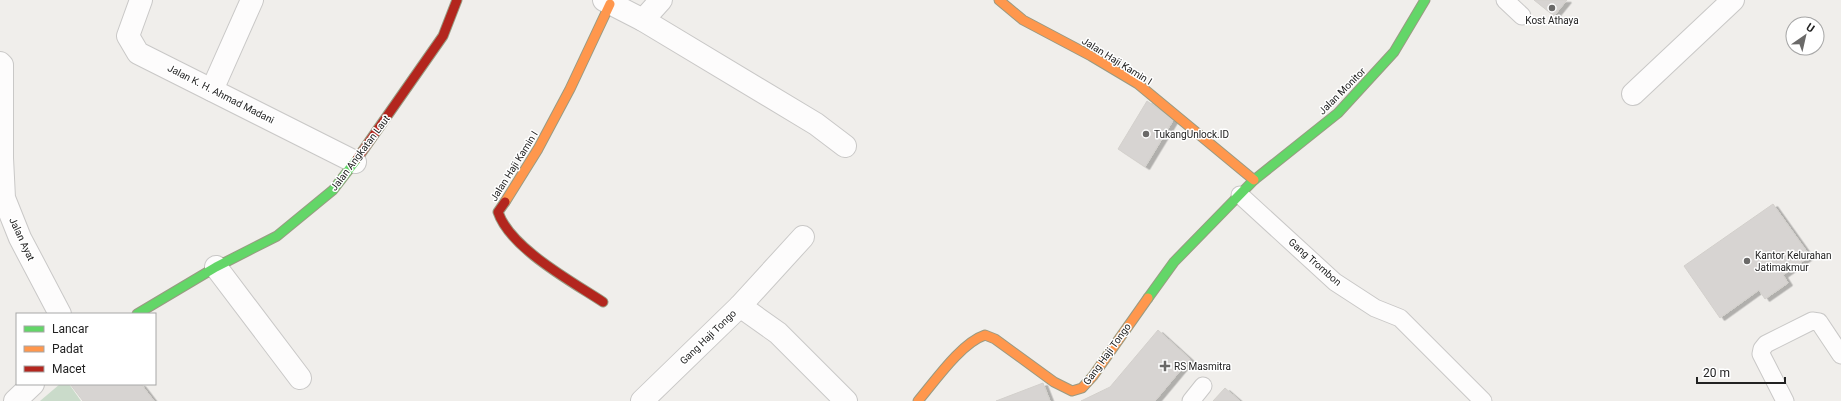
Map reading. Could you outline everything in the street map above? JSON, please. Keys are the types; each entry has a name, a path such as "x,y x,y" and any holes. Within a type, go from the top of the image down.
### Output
{"street":[{"name":"Jalan K. H. Ahmad Madani","path":"141,0 128,36 138,53 355,162"},
{"path":"212,90 252,0"},
{"name":"Jalan Angkatan Laut","path":"139,313 216,267 277,236 333,190 355,162 443,36 457,0"},
{"path":"643,20 662,0"},
{"name":"Jalan Haji Kamin I","path":"999,0 1023,20 1091,56 1138,84 1254,180"},
{"name":"Jalan Monitor","path":"1254,180 1338,113 1394,52 1425,0"},
{"path":"1633,94 1734,0"},
{"path":"607,2 643,20 816,124 845,146"},
{"name":"Jalan Haji Kamin I","path":"603,302 529,252 503,227 498,212 538,149 570,90 607,2"},
{"name":"Jalan Ayat","path":"0,63 2,65 2,158 4,198 20,238 59,313"},
{"name":"Gang Haji Tongo","path":"918,401 962,351 975,339 983,335 988,335 995,339 1054,382 1072,391 1082,388 1093,376 1174,262 1254,180"},
{"path":"740,306 803,237"},
{"path":"216,267 300,378"},
{"name":"Gang Haji Tongo","path":"642,401 740,306 778,333 846,401"},
{"path":"15,401 32,385"}],"lane":[{"path":"1505,0 1522,16"},
{"name":"Gang Trombon","path":"1240,195 1336,282 1375,308 1400,318 1483,401"},
{"path":"1785,401 1761,354 1762,349 1766,344 1812,321 1819,322 1841,355"},
{"path":"1191,401 1203,386"}],"green space":[{"path":"59,385 70,385 81,401 40,401"}],"building":[{"name":"Kost Athaya","path":"1534,0 1567,0 1554,16"},
{"name":"TukangUnlock.ID","path":"1147,101 1174,119 1145,167 1118,149"},
{"name":"Kantor Kelurahan Jatimakmur","path":"1773,204 1810,256 1783,275 1788,283 1765,299 1759,290 1720,318 1684,266"},
{"path":"1158,330 1190,359 1155,401 1081,401 1110,387"},
{"path":"1043,383 1050,401 996,401"},
{"path":"71,385 142,385 154,401 83,401"},
{"path":"1225,388 1240,401 1213,401"}],"traffic: fast":[{"path":"1148,298 1174,262 1254,180 1338,113 1394,52 1425,0"},
{"path":"139,313 216,267 277,236 333,190 357,159"}],"traffic: slow":[{"path":"999,0 1023,20 1091,56 1138,84 1254,180"},
{"path":"505,202 538,149 570,89 610,4"},
{"path":"918,401 940,373 958,354 976,339 985,335 995,339 1054,382 1072,391 1082,388 1093,376 1148,298"}],"traffic: jam":[{"path":"357,159 443,36 457,0"},
{"path":"505,202 498,212 505,225 515,238 543,263 603,302"}],"place":[{"name":"Kost Athaya","path":"1552,8"},
{"name":"TukangUnlock.ID","path":"1146,134"},
{"name":"Kantor Kelurahan Jatimakmur","path":"1747,261"},
{"name":"RS Masmitra","path":"1165,366"}]}
